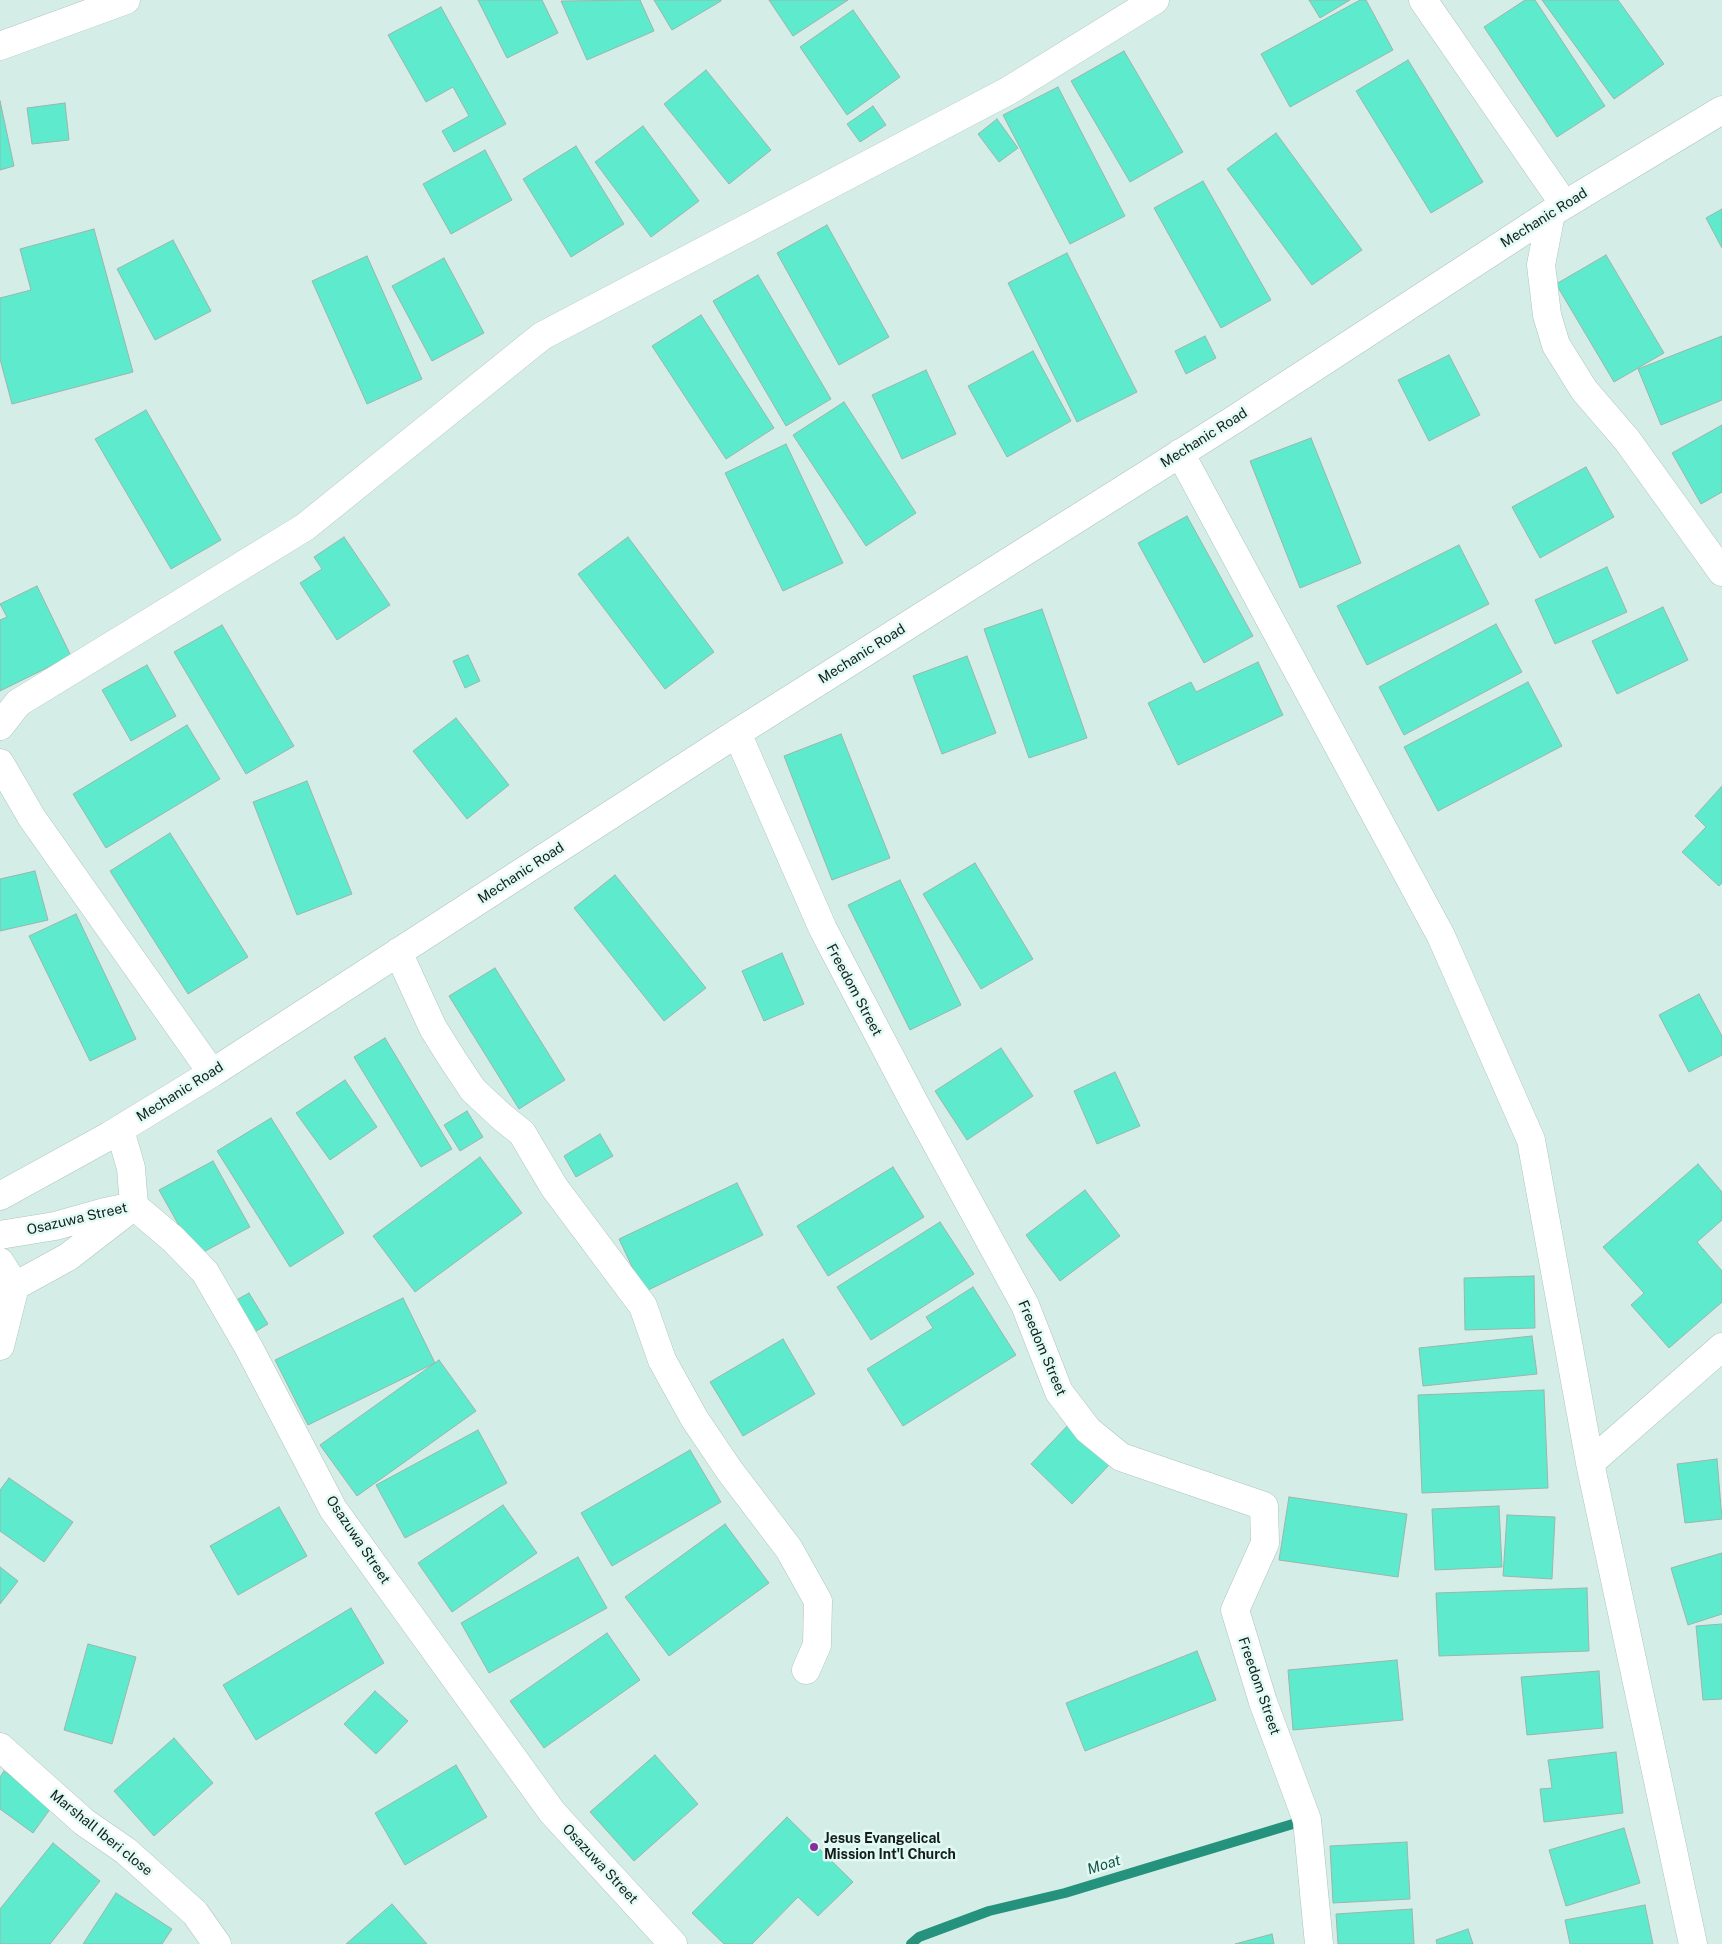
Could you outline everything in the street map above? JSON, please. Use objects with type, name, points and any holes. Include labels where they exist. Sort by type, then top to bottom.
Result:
[{"type":"street","points":[[0,46],[126,0]]},
{"type":"street","points":[[0,726],[18,703],[305,527],[542,336],[1008,91],[1155,0]]},
{"type":"street","points":[[1423,0],[1557,209],[1541,265],[1547,315],[1556,345],[1584,390],[1626,440],[1722,572]]},
{"type":"street","name":"Mechanic Road","points":[[0,1196],[120,1130],[212,1073],[737,733],[1235,419],[1557,209],[1722,110]]},
{"type":"street","points":[[1180,453],[1441,936],[1531,1140],[1590,1463],[1693,1944]]},
{"type":"street","name":"Freedom Street","points":[[737,733],[822,930],[1025,1305],[1059,1392],[1088,1430],[1121,1457],[1264,1506],[1265,1543],[1234,1610],[1263,1702],[1307,1820],[1319,1944]]},
{"type":"street","points":[[0,763],[32,818],[212,1073]]},
{"type":"street","points":[[398,952],[433,1028],[452,1060],[473,1090],[522,1133],[554,1187],[642,1306],[662,1360],[694,1418],[729,1470],[789,1549],[818,1601],[817,1646],[806,1670]]},
{"type":"street","points":[[14,1286],[68,1257],[134,1206],[132,1168],[120,1130]]},
{"type":"street","name":"Osazuwa Street","points":[[0,1235],[55,1226],[104,1212],[134,1206],[173,1239],[204,1272],[249,1348],[333,1509],[552,1812],[673,1944]]},
{"type":"street","points":[[0,1262],[14,1286],[0,1346]]},
{"type":"street","points":[[1590,1463],[1722,1347]]},
{"type":"street","name":"Marshall Iberi close","points":[[0,1747],[84,1822],[126,1851],[147,1869],[195,1913],[217,1944]]},
{"type":"building","points":[[478,0],[542,0],[558,33],[507,58]]},
{"type":"building","points":[[640,0],[654,31],[587,60],[561,1]]},
{"type":"building","points":[[654,0],[721,0],[721,1],[672,30]]},
{"type":"building","points":[[769,0],[848,0],[793,36]]},
{"type":"building","points":[[1309,0],[1350,0],[1320,18]]},
{"type":"building","points":[[1360,0],[1366,0],[1393,50],[1290,107],[1261,54]]},
{"type":"building","points":[[1525,0],[1535,0],[1605,106],[1557,137],[1484,27]]},
{"type":"building","points":[[1542,0],[1618,0],[1664,64],[1614,99]]},
{"type":"building","points":[[441,7],[506,124],[454,152],[442,131],[469,116],[453,87],[426,102],[388,35]]},
{"type":"building","points":[[853,10],[900,77],[847,115],[800,47]]},
{"type":"building","points":[[1124,51],[1183,152],[1130,182],[1071,81]]},
{"type":"building","points":[[1408,60],[1483,182],[1431,213],[1356,91]]},
{"type":"building","points":[[706,70],[771,150],[729,184],[664,104]]},
{"type":"building","points":[[1058,87],[1125,216],[1070,244],[1003,115]]},
{"type":"building","points":[[0,101],[14,166],[0,170]]},
{"type":"building","points":[[65,103],[69,140],[32,144],[27,108]]},
{"type":"building","points":[[873,106],[886,125],[860,142],[847,124]]},
{"type":"building","points":[[997,119],[1018,148],[999,162],[978,134]]},
{"type":"building","points":[[643,126],[699,201],[651,237],[595,162]]},
{"type":"building","points":[[1276,133],[1362,250],[1312,285],[1227,169]]},
{"type":"building","points":[[576,146],[624,224],[571,257],[523,179]]},
{"type":"building","points":[[485,150],[512,200],[451,234],[423,184]]},
{"type":"building","points":[[1203,181],[1271,300],[1221,328],[1154,208]]},
{"type":"building","points":[[1722,209],[1722,248],[1706,218]]},
{"type":"building","points":[[827,225],[889,337],[839,365],[777,253]]},
{"type":"building","points":[[94,229],[133,372],[12,404],[0,359],[0,298],[31,290],[20,249]]},
{"type":"building","points":[[173,240],[211,311],[155,340],[117,269]]},
{"type":"building","points":[[1067,253],[1137,392],[1077,422],[1008,283]]},
{"type":"building","points":[[1606,255],[1664,353],[1614,382],[1556,284]]},
{"type":"building","points":[[367,256],[422,379],[367,404],[312,281]]},
{"type":"building","points":[[444,258],[484,333],[432,361],[392,286]]},
{"type":"building","points":[[758,275],[831,399],[786,426],[713,301]]},
{"type":"building","points":[[701,315],[774,428],[726,459],[652,346]]},
{"type":"building","points":[[1205,336],[1216,358],[1186,374],[1175,351]]},
{"type":"building","points":[[1722,336],[1722,400],[1661,425],[1638,369]]},
{"type":"building","points":[[1033,351],[1071,421],[1007,457],[968,386]]},
{"type":"building","points":[[1449,355],[1480,415],[1429,441],[1398,380]]},
{"type":"building","points":[[926,370],[956,434],[902,459],[872,395]]},
{"type":"building","points":[[844,402],[916,513],[866,546],[793,435]]},
{"type":"building","points":[[146,410],[221,540],[171,569],[95,439]]},
{"type":"building","points":[[1722,425],[1722,492],[1701,504],[1672,453]]},
{"type":"building","points":[[1311,438],[1361,563],[1300,588],[1250,461]]},
{"type":"building","points":[[786,444],[843,563],[783,591],[725,473]]},
{"type":"building","points":[[1586,467],[1614,517],[1540,558],[1512,507]]},
{"type":"building","points":[[1187,516],[1253,636],[1204,663],[1138,543]]},
{"type":"building","points":[[344,537],[390,605],[337,640],[300,583],[322,569],[314,557]]},
{"type":"building","points":[[628,537],[714,652],[665,689],[578,574]]},
{"type":"building","points":[[1459,545],[1489,604],[1367,665],[1337,606]]},
{"type":"building","points":[[1607,567],[1627,612],[1555,644],[1535,600]]},
{"type":"building","points":[[37,586],[71,656],[0,691],[0,620],[7,617],[0,604]]},
{"type":"building","points":[[1663,607],[1688,660],[1617,694],[1592,641]]},
{"type":"building","points":[[1042,609],[1087,738],[1029,758],[984,629]]},
{"type":"building","points":[[1496,624],[1522,672],[1404,735],[1379,687]]},
{"type":"building","points":[[222,625],[294,746],[246,774],[174,652]]},
{"type":"building","points":[[468,655],[480,681],[465,688],[453,661]]},
{"type":"building","points":[[967,656],[996,733],[942,754],[913,676]]},
{"type":"building","points":[[1258,662],[1283,715],[1178,765],[1148,703],[1191,682],[1196,692]]},
{"type":"building","points":[[147,665],[176,716],[131,741],[102,690]]},
{"type":"building","points":[[1528,682],[1562,746],[1438,811],[1404,747]]},
{"type":"building","points":[[456,718],[509,785],[467,819],[413,751]]},
{"type":"building","points":[[187,725],[220,779],[106,848],[73,794]]},
{"type":"building","points":[[841,734],[890,858],[832,880],[784,756]]},
{"type":"building","points":[[307,781],[352,894],[297,915],[253,802]]},
{"type":"building","points":[[1722,786],[1722,883],[1719,886],[1682,852],[1706,827],[1695,816]]},
{"type":"building","points":[[170,833],[248,957],[188,994],[110,871]]},
{"type":"building","points":[[975,863],[1033,959],[981,989],[923,894]]},
{"type":"building","points":[[35,871],[48,920],[0,931],[0,879]]},
{"type":"building","points":[[615,875],[706,988],[664,1021],[574,908]]},
{"type":"building","points":[[900,880],[961,1005],[910,1030],[848,905]]},
{"type":"building","points":[[76,914],[136,1039],[90,1061],[29,936]]},
{"type":"building","points":[[782,953],[804,1004],[764,1021],[742,971]]},
{"type":"building","points":[[495,968],[565,1080],[519,1109],[449,996]]},
{"type":"building","points":[[1699,994],[1722,1036],[1722,1055],[1689,1072],[1659,1015]]},
{"type":"building","points":[[385,1038],[452,1149],[421,1167],[354,1057]]},
{"type":"building","points":[[1001,1048],[1033,1096],[967,1140],[935,1091]]},
{"type":"building","points":[[1115,1072],[1140,1126],[1097,1144],[1074,1091]]},
{"type":"building","points":[[345,1080],[377,1127],[330,1160],[296,1113]]},
{"type":"building","points":[[467,1111],[483,1137],[460,1151],[444,1125]]},
{"type":"building","points":[[271,1118],[344,1233],[290,1267],[217,1151]]},
{"type":"building","points":[[600,1134],[613,1156],[576,1177],[564,1156]]},
{"type":"building","points":[[480,1157],[522,1213],[415,1292],[373,1236]]},
{"type":"building","points":[[213,1161],[250,1227],[196,1256],[159,1190]]},
{"type":"building","points":[[1698,1164],[1722,1192],[1722,1220],[1697,1242],[1722,1271],[1722,1302],[1669,1348],[1631,1305],[1644,1293],[1603,1247]]},
{"type":"building","points":[[893,1167],[924,1217],[828,1276],[797,1226]]},
{"type":"building","points":[[737,1183],[763,1235],[644,1292],[619,1239]]},
{"type":"building","points":[[1085,1190],[1120,1236],[1060,1281],[1026,1235]]},
{"type":"building","points":[[940,1222],[974,1274],[871,1340],[837,1287]]},
{"type":"building","points":[[1534,1276],[1535,1328],[1465,1330],[1464,1278]]},
{"type":"building","points":[[973,1287],[1016,1355],[903,1426],[867,1369],[933,1328],[926,1317]]},
{"type":"building","points":[[249,1293],[268,1324],[248,1336],[229,1304]]},
{"type":"building","points":[[403,1298],[435,1363],[308,1425],[275,1360]]},
{"type":"building","points":[[1532,1336],[1537,1374],[1423,1386],[1419,1348]]},
{"type":"building","points":[[783,1339],[815,1394],[743,1436],[710,1382]]},
{"type":"building","points":[[439,1360],[476,1411],[357,1496],[320,1445]]},
{"type":"building","points":[[1544,1390],[1548,1488],[1422,1493],[1418,1395]]},
{"type":"building","points":[[1070,1423],[1111,1463],[1072,1504],[1031,1464]]},
{"type":"building","points":[[478,1430],[507,1483],[405,1538],[376,1485]]},
{"type":"building","points":[[690,1450],[721,1502],[612,1566],[581,1513]]},
{"type":"building","points":[[1717,1459],[1722,1519],[1685,1523],[1677,1464]]},
{"type":"building","points":[[9,1478],[73,1522],[44,1562],[0,1531],[0,1490]]},
{"type":"building","points":[[1289,1497],[1407,1514],[1398,1577],[1279,1560]]},
{"type":"building","points":[[503,1505],[537,1553],[452,1612],[418,1563]]},
{"type":"building","points":[[1499,1506],[1502,1567],[1435,1570],[1432,1509]]},
{"type":"building","points":[[279,1507],[307,1556],[238,1595],[210,1546]]},
{"type":"building","points":[[1507,1515],[1555,1517],[1552,1579],[1503,1576]]},
{"type":"building","points":[[725,1524],[769,1583],[669,1656],[625,1597]]},
{"type":"building","points":[[1722,1553],[1722,1614],[1688,1625],[1671,1568]]},
{"type":"building","points":[[578,1557],[607,1608],[489,1673],[461,1623]]},
{"type":"building","points":[[0,1567],[18,1581],[0,1604]]},
{"type":"building","points":[[1587,1588],[1589,1651],[1439,1656],[1436,1593]]},
{"type":"building","points":[[351,1608],[384,1663],[256,1740],[223,1685]]},
{"type":"building","points":[[1722,1624],[1722,1699],[1703,1700],[1696,1626]]},
{"type":"building","points":[[607,1633],[640,1680],[544,1748],[510,1701]]},
{"type":"building","points":[[88,1644],[136,1657],[112,1744],[64,1730]]},
{"type":"building","points":[[1197,1651],[1216,1700],[1085,1751],[1066,1703]]},
{"type":"building","points":[[1397,1660],[1403,1720],[1293,1730],[1288,1670]]},
{"type":"building","points":[[1599,1671],[1603,1728],[1527,1735],[1521,1677]]},
{"type":"building","points":[[375,1691],[408,1721],[376,1754],[344,1724]]},
{"type":"building","points":[[174,1738],[213,1783],[154,1836],[114,1791]]},
{"type":"building","points":[[1616,1752],[1623,1813],[1544,1822],[1540,1789],[1552,1788],[1548,1760]]},
{"type":"building","points":[[655,1755],[698,1804],[634,1861],[590,1812]]},
{"type":"building","points":[[456,1765],[487,1817],[405,1865],[375,1813]]},
{"type":"building","points":[[4,1771],[53,1805],[33,1833],[0,1809],[0,1777]]},
{"type":"building","points":[[787,1817],[853,1882],[818,1916],[798,1897],[752,1944],[724,1944],[692,1913]]},
{"type":"building","points":[[1624,1828],[1640,1883],[1566,1906],[1549,1850]]},
{"type":"building","points":[[1407,1842],[1410,1899],[1333,1903],[1330,1846]]},
{"type":"building","points":[[53,1843],[100,1881],[50,1944],[0,1944],[0,1909]]},
{"type":"building","points":[[116,1893],[172,1929],[162,1944],[83,1944]]},
{"type":"building","points":[[392,1904],[427,1944],[346,1944]]},
{"type":"building","points":[[1645,1905],[1653,1944],[1570,1944],[1565,1920]]},
{"type":"building","points":[[1412,1909],[1414,1944],[1338,1944],[1336,1914]]},
{"type":"building","points":[[1468,1929],[1473,1944],[1437,1944],[1436,1940]]},
{"type":"building","points":[[1272,1934],[1274,1944],[1235,1944]]},
{"type":"waterway","name":"Moat","points":[[911,1944],[919,1937],[989,1911],[1065,1893],[1306,1820]]},
{"type":"place","name":"Jesus Evangelical Mission Int'l Church","points":[[814,1847]]}]
